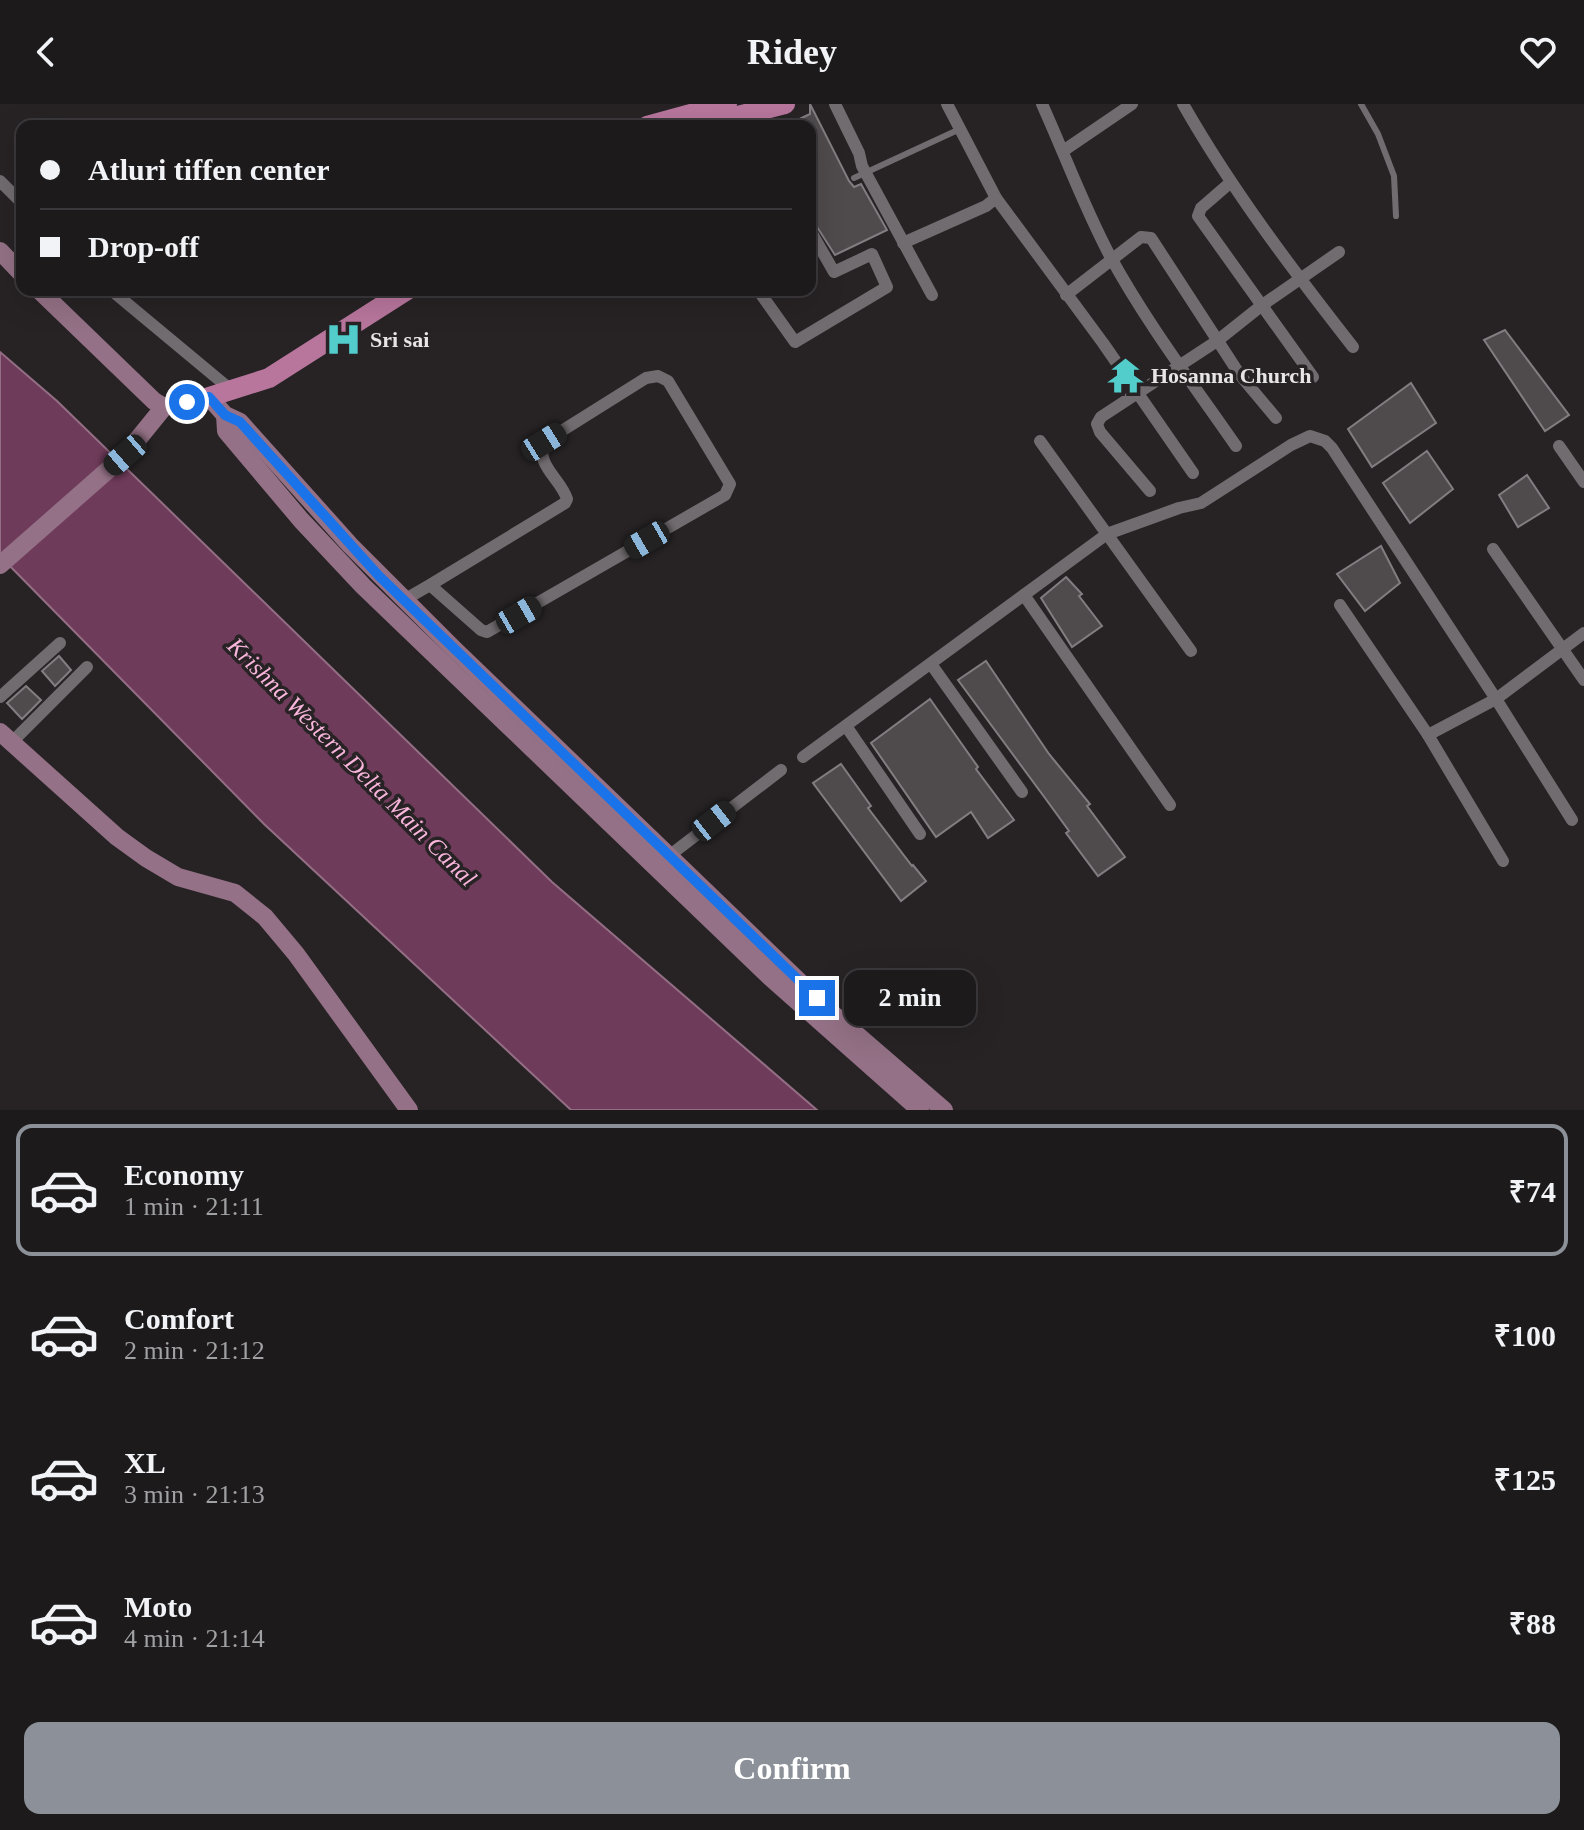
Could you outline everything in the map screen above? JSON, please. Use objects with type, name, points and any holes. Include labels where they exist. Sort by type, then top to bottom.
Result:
[{"type":"main road","points":[[716,119],[785,104]]},
{"type":"main road","points":[[0,251],[16,268]]},
{"type":"main road","points":[[45,296],[164,407]]},
{"type":"main road","points":[[257,381],[264,371],[380,296]]},
{"type":"main road","points":[[0,565],[125,455],[164,407],[269,378],[398,296]]},
{"type":"main road","points":[[209,397],[225,415],[240,422],[404,600],[446,654]]},
{"type":"main road","points":[[225,415],[226,431],[301,520],[363,586],[446,654],[920,1110]]},
{"type":"main road","points":[[6,736],[117,837],[146,858],[178,877],[235,893],[265,917],[296,954],[409,1110]]},
{"type":"main road","points":[[793,987],[944,1110]]},
{"type":"street","points":[[835,104],[860,176],[932,295]]},
{"type":"street","points":[[947,104],[996,198],[1193,473]]},
{"type":"street","points":[[1042,104],[1082,201],[1111,258],[1179,365],[1236,446]]},
{"type":"street","points":[[1063,151],[1132,104]]},
{"type":"street","points":[[1183,104],[1231,182],[1301,281],[1353,347]]},
{"type":"street","points":[[0,181],[16,197]]},
{"type":"street","points":[[1231,182],[1201,208],[1198,216],[1313,377]]},
{"type":"street","points":[[903,243],[986,206],[996,198]]},
{"type":"street","points":[[1066,295],[1141,237],[1151,238],[1240,375],[1276,418]]},
{"type":"street","points":[[762,296],[795,342],[887,287],[872,254],[834,272],[816,240]]},
{"type":"street","points":[[1150,491],[1100,432],[1097,424],[1101,417],[1217,341],[1339,252]]},
{"type":"street","points":[[118,296],[230,389]]},
{"type":"street","points":[[404,600],[565,503],[564,492],[542,460],[544,442],[646,378],[658,376],[668,381],[730,484],[725,495],[487,632],[430,585]]},
{"type":"street","points":[[803,757],[1107,534],[1201,503],[1301,439],[1317,437],[1332,448],[1572,820]]},
{"type":"street","points":[[1040,441],[1191,651]]},
{"type":"street","points":[[1559,446],[1584,482]]},
{"type":"street","points":[[1493,549],[1584,680]]},
{"type":"street","points":[[1024,595],[1170,805]]},
{"type":"street","points":[[1340,605],[1428,735],[1503,861]]},
{"type":"street","points":[[1428,735],[1496,699],[1584,633]]},
{"type":"street","points":[[0,697],[60,643]]},
{"type":"street","points":[[931,664],[1022,792]]},
{"type":"street","points":[[6,736],[87,667]]},
{"type":"street","points":[[846,726],[920,834]]},
{"type":"street","points":[[663,861],[781,770]]},
{"type":"lane","points":[[1361,104],[1378,134],[1394,176],[1396,216]]},
{"type":"lane","points":[[860,176],[960,129]]},
{"type":"water","name":"Krishna Western Delta Main Canal","points":[[0,352],[57,401],[552,882],[817,1110],[571,1110],[264,824],[0,556]]},
{"type":"building","points":[[810,104],[849,181],[854,187],[861,184],[887,230],[835,255],[816,225],[816,120],[798,120],[810,114]]},
{"type":"building","points":[[1505,330],[1569,415],[1545,431],[1484,340]]},
{"type":"building","points":[[1411,383],[1436,423],[1372,467],[1348,429]]},
{"type":"building","points":[[1427,451],[1453,489],[1410,523],[1383,483]]},
{"type":"building","points":[[1527,475],[1549,508],[1518,527],[1499,495]]},
{"type":"building","points":[[1381,546],[1400,583],[1365,611],[1337,574]]},
{"type":"building","points":[[1066,577],[1082,594],[1079,596],[1102,626],[1072,647],[1041,598]]},
{"type":"building","points":[[59,656],[71,670],[55,686],[42,671]]},
{"type":"building","points":[[986,661],[1049,754],[1090,804],[1087,806],[1125,857],[1098,876],[1066,833],[1069,831],[958,680]]},
{"type":"building","points":[[26,686],[41,700],[22,719],[7,703]]},
{"type":"building","points":[[930,699],[1014,820],[988,838],[971,812],[936,837],[871,743]]},
{"type":"building","points":[[841,764],[871,806],[868,808],[926,881],[901,901],[813,783]]},
{"type":"place","name":"Sri sai","points":[[344,339]]},
{"type":"place","name":"Hosanna Church","points":[[1125,375]]},
{"type":"route","points":[[187,402],[209,397],[225,415],[240,422],[379,576],[817,998]]}]
